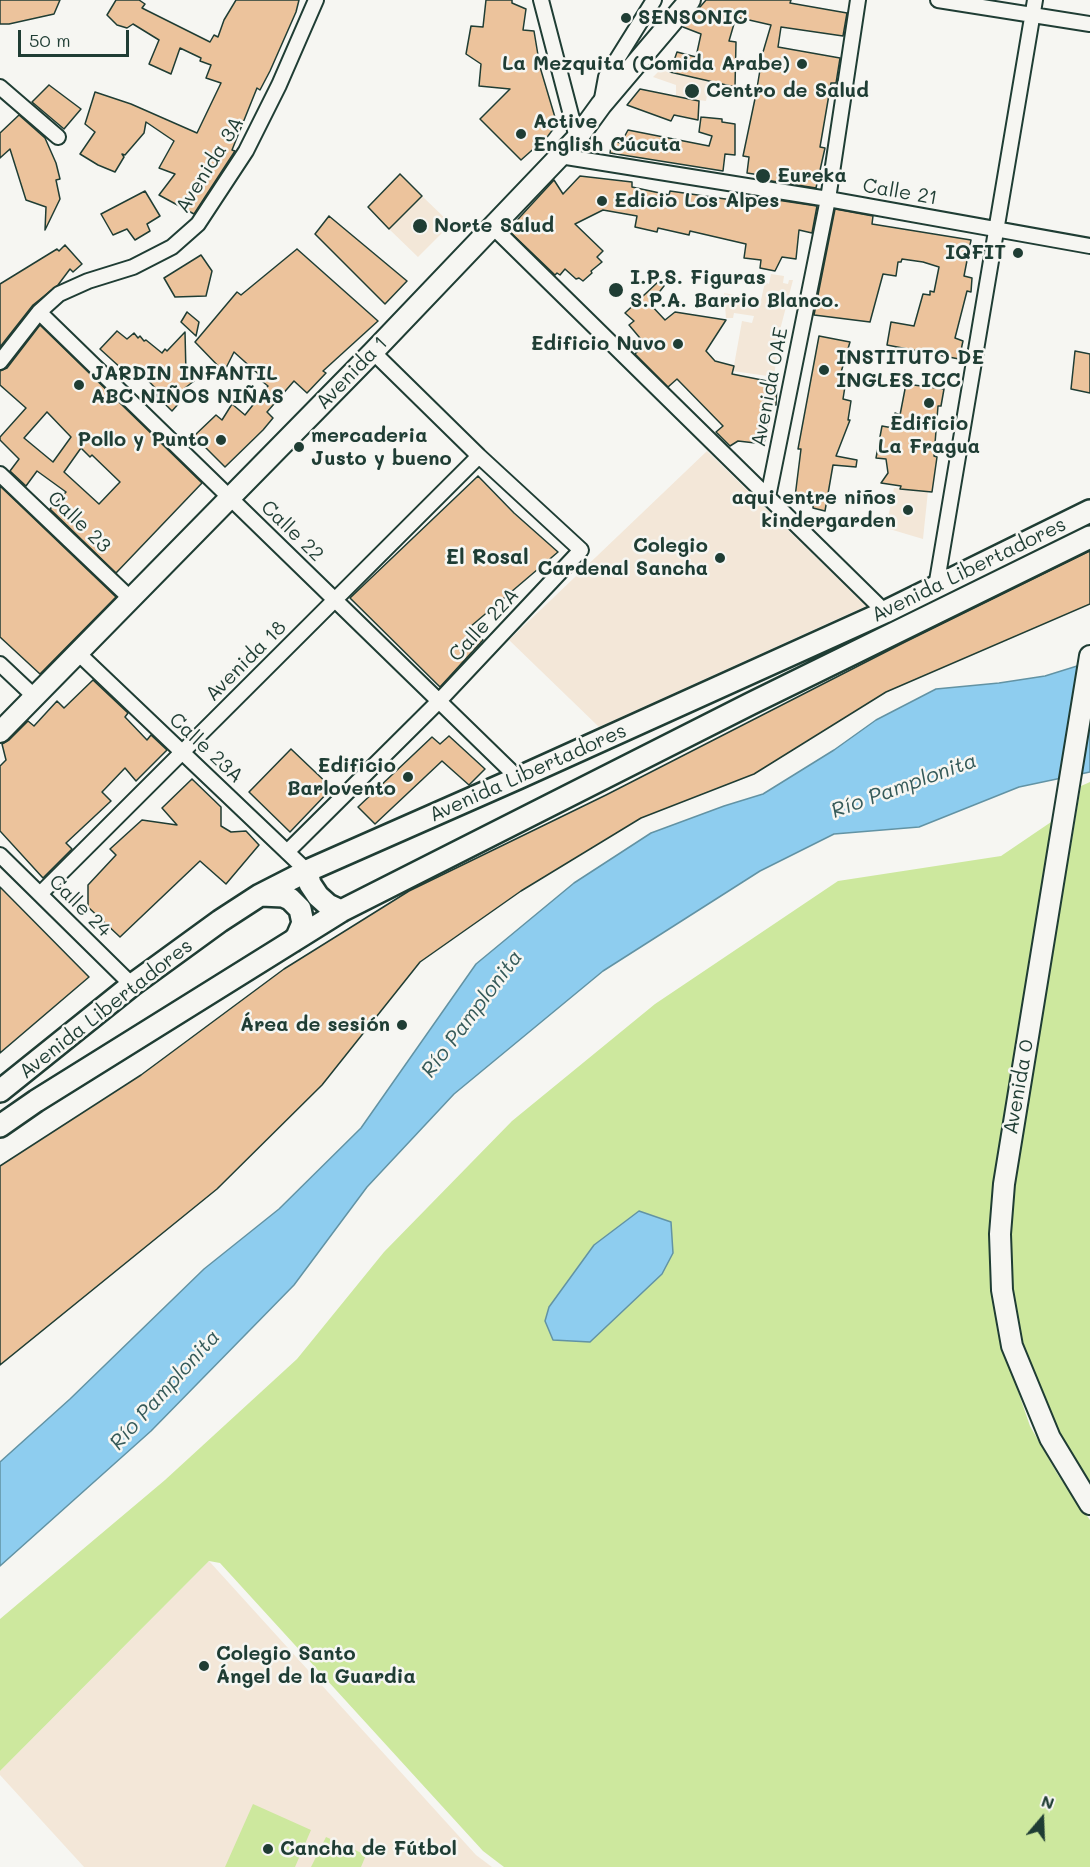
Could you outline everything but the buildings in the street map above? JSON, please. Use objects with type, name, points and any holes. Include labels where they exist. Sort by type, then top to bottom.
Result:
[{"type":"main road","name":"Avenida Libertadores","points":[[0,1091],[132,985],[260,895],[307,871],[885,612],[1090,511]]},
{"type":"main road","name":"Avenida Libertadores","points":[[0,1126],[36,1101],[341,911],[729,714],[1090,537]]},
{"type":"main road","points":[[307,871],[310,884],[318,896],[328,905],[341,911]]},
{"type":"main road","points":[[260,895],[283,896],[296,903],[302,916],[301,930],[292,942]]},
{"type":"street","name":"Avenida 3A","points":[[0,362],[39,312],[59,294],[88,281],[133,267],[172,246],[198,225],[246,151],[279,85],[316,0]]},
{"type":"street","points":[[541,0],[577,138]]},
{"type":"street","points":[[601,105],[606,77],[654,0]]},
{"type":"street","name":"Avenida 1","points":[[0,732],[373,352],[577,138],[601,105],[690,0]]},
{"type":"street","name":"Avenida 0AE","points":[[768,497],[828,199],[858,0]]},
{"type":"street","points":[[938,0],[1090,24]]},
{"type":"street","points":[[936,587],[1035,0]]},
{"type":"street","points":[[0,87],[58,137]]},
{"type":"street","name":"Calle 21","points":[[560,156],[828,199],[1090,246]]},
{"type":"street","points":[[493,227],[885,612]]},
{"type":"street","name":"Calle 22","points":[[39,312],[518,778]]},
{"type":"street","name":"Calle 22A","points":[[287,852],[439,701],[581,550],[479,456],[373,352]]},
{"type":"street","name":"Avenida 18","points":[[40,894],[479,456]]},
{"type":"street","name":"Calle 23","points":[[0,474],[131,599]]},
{"type":"street","name":"Calle 23A","points":[[78,653],[307,871]]},
{"type":"street","name":"Avenida 0","points":[[1090,656],[1004,1184],[1000,1234],[1002,1290],[1012,1346],[1050,1438],[1090,1504]]},
{"type":"street","points":[[0,664],[35,697]]},
{"type":"street","name":"Calle 24","points":[[0,855],[132,985]]},
{"type":"shaded area","name":"Centro de Salud","points":[[660,70],[710,82],[706,101],[676,97],[676,85],[653,77]]},
{"type":"shaded area","name":"Norte Salud","points":[[422,196],[451,224],[418,257],[389,229]]},
{"type":"shaded area","points":[[771,274],[784,276],[783,283],[788,284],[789,280],[793,280],[780,330],[774,377],[733,371],[742,321],[752,323],[754,316],[734,313],[733,318],[726,318],[724,293],[761,300],[765,282],[769,284]]},
{"type":"shaded area","points":[[707,451],[866,606],[599,727],[509,640]]},
{"type":"shaded area","name":"aqui entre niños kindergarden","points":[[894,488],[928,491],[923,539],[886,528]]},
{"type":"shaded area","name":"Colegio Santo Ángel de la Guardia","points":[[209,1561],[476,1855],[492,1867],[84,1867],[0,1775],[0,1771]]},
{"type":"green space","points":[[1090,782],[1090,1488],[1066,1452],[1019,1343],[1010,1290],[1013,1185],[1081,786]]},
{"type":"green space","points":[[1057,818],[992,1260],[997,1330],[1030,1426],[1058,1475],[1090,1520],[1090,1867],[504,1867],[483,1851],[220,1563],[209,1561],[0,1771],[0,1619],[165,1480],[297,1359],[384,1252],[512,1121],[655,1004],[838,881],[1001,856]]},
{"type":"green space","name":"Cancha de Fútbol","points":[[253,1804],[311,1830],[295,1867],[225,1867]]},
{"type":"green space","points":[[326,1837],[366,1855],[361,1867],[311,1867]]},
{"type":"water","name":"Río Pamplonita","points":[[1090,662],[1090,772],[1019,787],[919,827],[834,834],[760,871],[603,971],[454,1094],[367,1187],[294,1285],[151,1431],[0,1566],[0,1462],[70,1399],[204,1269],[279,1209],[361,1128],[476,964],[574,883],[651,833],[763,794],[834,750],[876,720],[936,689],[1045,676]]},
{"type":"water","points":[[639,1211],[671,1222],[673,1253],[662,1274],[590,1342],[553,1340],[545,1321],[549,1307],[594,1245]]},
{"type":"place","name":"SENSONIC","points":[[626,18]]},
{"type":"place","name":"La Mezquita (Comida Arabe)","points":[[802,64]]},
{"type":"place","name":"Centro de Salud","points":[[692,91]]},
{"type":"place","name":"Active English Cúcuta","points":[[521,134]]},
{"type":"place","name":"Eureka","points":[[763,176]]},
{"type":"place","name":"Edicio Los Alpes","points":[[602,201]]},
{"type":"place","name":"Norte Salud","points":[[420,226]]},
{"type":"place","name":"IQFIT","points":[[1018,253]]},
{"type":"place","name":"I.P.S. Figuras S.P.A. Barrio Blanco.","points":[[616,290]]},
{"type":"place","name":"Edificio Nuvo","points":[[678,344]]},
{"type":"place","name":"INSTITUTO DE INGLES ICC","points":[[824,370]]},
{"type":"place","name":"JARDIN INFANTIL ABC NIÑOS NIÑAS","points":[[79,385]]},
{"type":"place","name":"Edificio La Fragua","points":[[929,403]]},
{"type":"place","name":"Pollo y Punto","points":[[221,440]]},
{"type":"place","name":"mercaderia Justo y bueno","points":[[299,447]]},
{"type":"place","name":"aqui entre niños kindergarden","points":[[908,510]]},
{"type":"place","name":"Colegio Cardenal Sancha","points":[[720,558]]},
{"type":"place","name":"Edificio Barlovento","points":[[408,777]]},
{"type":"place","name":"Área de sesión","points":[[402,1025]]},
{"type":"place","name":"Colegio Santo Ángel de la Guardia","points":[[204,1666]]},
{"type":"place","name":"Cancha de Fútbol","points":[[268,1849]]},
{"type":"district","name":"El Rosal","points":[[487,558]]}]
